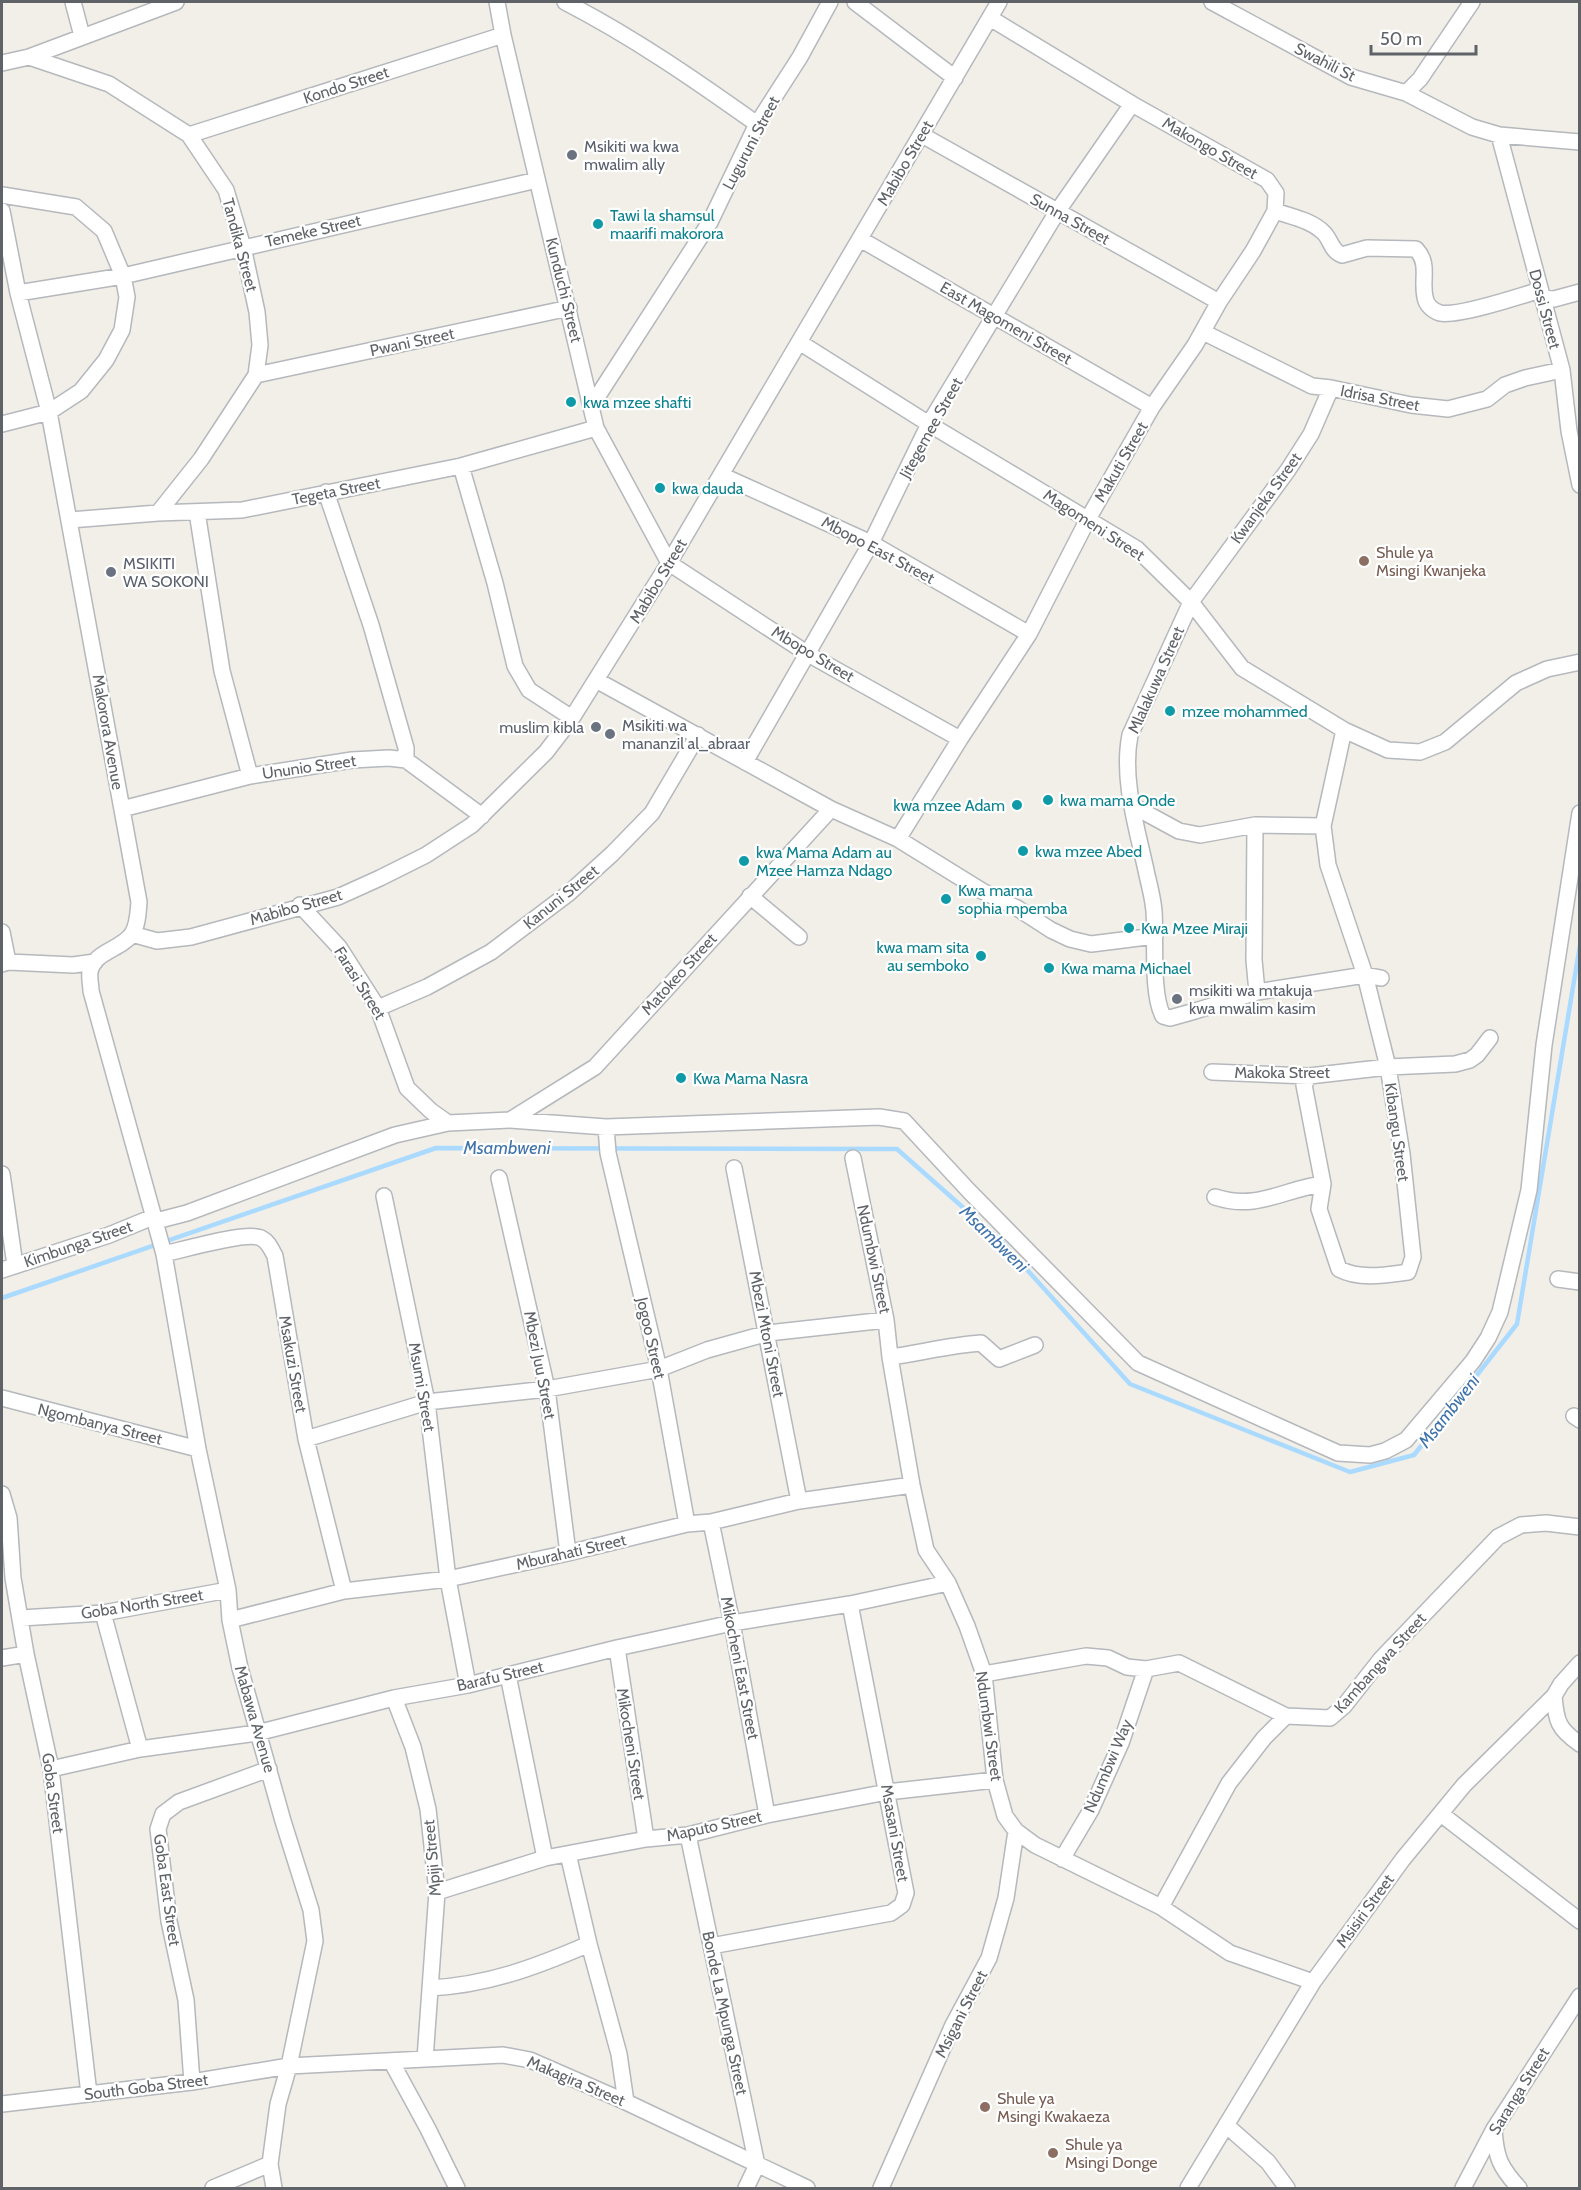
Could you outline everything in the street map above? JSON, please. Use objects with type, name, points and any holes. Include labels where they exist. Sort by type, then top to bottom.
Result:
[{"type":"street","points":[[73,2],[82,36]]},
{"type":"street","points":[[2,63],[29,57],[176,2]]},
{"type":"street","name":"Kunduchi Street","points":[[497,2],[596,428],[669,563]]},
{"type":"street","points":[[565,2],[608,24],[757,124]]},
{"type":"street","name":"Luguruni Street","points":[[592,405],[710,222],[757,124],[800,57],[830,2]]},
{"type":"street","points":[[855,2],[955,78]]},
{"type":"street","name":"Mabibo Street","points":[[132,934],[157,940],[191,937],[338,897],[426,855],[472,825],[546,752],[572,718],[669,563],[999,2]]},
{"type":"street","name":"Swahili St","points":[[1212,2],[1351,77],[1406,93],[1472,127],[1499,135],[1580,142]]},
{"type":"street","points":[[1406,93],[1420,79],[1472,2]]},
{"type":"street","name":"Makongo Street","points":[[990,18],[1132,104],[1267,180],[1276,193],[1275,212]]},
{"type":"street","name":"Kondo Street","points":[[189,135],[503,35]]},
{"type":"street","name":"Tandika Street","points":[[29,57],[109,84],[189,135],[226,190],[243,247],[260,345],[256,375],[201,459],[158,513]]},
{"type":"street","name":"Jitegemee Street","points":[[745,762],[871,543],[929,424],[1058,213],[1132,104]]},
{"type":"street","name":"Sunna Street","points":[[922,135],[1219,302]]},
{"type":"street","name":"Dossi Street","points":[[1499,135],[1562,369],[1574,430],[1580,485]]},
{"type":"street","name":"Temeke Street","points":[[18,293],[123,276],[537,180]]},
{"type":"street","points":[[2,195],[76,207],[104,231],[123,276],[127,297],[122,330],[106,360],[81,391],[49,412],[2,424]]},
{"type":"street","name":"Makorora Avenue","points":[[2,211],[18,293],[49,412],[139,902],[137,921],[132,934]]},
{"type":"street","points":[[1275,212],[1306,221],[1324,233],[1334,250],[1342,255],[1367,249],[1416,249],[1422,255],[1425,267],[1423,282],[1426,301],[1431,308],[1440,313],[1456,313],[1541,294],[1554,299],[1580,292]]},
{"type":"street","name":"Makuti Street","points":[[898,839],[1029,634],[1088,519],[1152,407],[1203,332],[1275,212]]},
{"type":"street","name":"East Magomeni Street","points":[[860,239],[1152,407]]},
{"type":"street","name":"Pwani Street","points":[[256,375],[569,308]]},
{"type":"street","name":"Idrisa Street","points":[[1203,332],[1304,384],[1411,405],[1448,409],[1487,399],[1505,385],[1562,369]]},
{"type":"street","name":"Magomeni Street","points":[[798,342],[1137,549],[1191,602],[1242,668],[1344,730],[1389,750],[1420,752],[1445,742],[1516,683],[1547,669],[1580,662]]},
{"type":"street","name":"Kwanjeka Street","points":[[1191,602],[1311,434],[1331,388]]},
{"type":"street","name":"Tegeta Street","points":[[70,520],[158,513],[242,510],[461,466],[596,428]]},
{"type":"street","points":[[461,466],[495,583],[515,666],[530,690],[572,718]]},
{"type":"street","name":"Mbopo East Street","points":[[721,475],[871,543],[1029,634]]},
{"type":"street","points":[[326,492],[371,625],[406,748],[406,760],[482,816]]},
{"type":"street","points":[[197,512],[222,671],[249,776]]},
{"type":"street","name":"Mbopo Street","points":[[669,563],[808,654],[960,739]]},
{"type":"street","name":"Mlalakuwa Street","points":[[1191,602],[1130,735],[1126,756],[1133,806],[1154,909],[1156,976],[1159,1005],[1163,1016],[1170,1018],[1257,992],[1365,975],[1381,978]]},
{"type":"street","points":[[596,680],[831,809],[898,839],[982,891],[1017,908],[1051,930],[1070,939],[1091,944],[1155,936]]},
{"type":"street","name":"Kibangu Street","points":[[1309,1076],[1304,1085],[1323,1184],[1319,1209],[1340,1269],[1350,1275],[1386,1275],[1408,1272],[1413,1257],[1402,1154],[1388,1067],[1365,975],[1328,865],[1323,826],[1344,730]]},
{"type":"street","name":"Kanuni Street","points":[[378,1008],[428,987],[491,952],[569,893],[652,813],[698,735]]},
{"type":"street","name":"Ununio Street","points":[[122,809],[249,776],[352,760],[389,758],[406,760]]},
{"type":"street","points":[[1133,806],[1189,834],[1200,835],[1255,825],[1323,826]]},
{"type":"street","name":"Matokeo Street","points":[[510,1120],[595,1067],[831,809]]},
{"type":"street","name":"Kimbunga Street","points":[[8,1268],[198,1209],[395,1135],[448,1123],[510,1120],[607,1140],[879,1117],[904,1121],[1138,1363],[1329,1450],[1357,1455],[1370,1455],[1385,1451],[1406,1440],[1473,1361],[1488,1338],[1500,1312],[1528,1190],[1544,1045],[1580,813]]},
{"type":"street","points":[[1255,825],[1254,951],[1257,992]]},
{"type":"street","points":[[750,896],[799,937]]},
{"type":"street","name":"Farasi Street","points":[[300,906],[339,947],[378,1008],[408,1088],[431,1112],[448,1123]]},
{"type":"street","points":[[2,932],[5,963],[73,965],[95,962]]},
{"type":"street","points":[[132,934],[120,946],[105,953],[95,962],[90,971],[91,991],[155,1223]]},
{"type":"street","name":"Makoka Street","points":[[1212,1072],[1309,1076],[1388,1067],[1455,1064],[1470,1060],[1490,1038]]},
{"type":"street","name":"Jogoo Street","points":[[607,1140],[659,1369],[687,1524]]},
{"type":"street","name":"Ndumbwi Street","points":[[853,1158],[886,1320],[890,1357],[912,1485],[926,1550],[948,1583],[968,1626],[984,1674],[995,1780],[1005,1816],[1016,1831],[1035,1845],[1161,1907],[1230,1953],[1313,1982]]},
{"type":"street","name":"Mbezi Mtoni Street","points":[[734,1168],[799,1501]]},
{"type":"street","points":[[2,1174],[8,1268]]},
{"type":"street","name":"Mbezi Juu Street","points":[[500,1178],[547,1389],[568,1553]]},
{"type":"street","points":[[1215,1197],[1223,1200],[1254,1202],[1274,1198],[1305,1186],[1323,1184]]},
{"type":"street","name":"Msumi Street","points":[[384,1196],[427,1402],[448,1580],[468,1685]]},
{"type":"street","name":"Mabawa Avenue","points":[[155,1223],[198,1449],[228,1590],[230,1620],[257,1733],[311,1910],[315,1941],[290,2066],[278,2103],[270,2164],[274,2188]]},
{"type":"street","name":"Msakuzi Street","points":[[162,1251],[242,1236],[259,1237],[269,1244],[275,1256],[306,1439],[344,1591]]},
{"type":"street","points":[[1558,1279],[1580,1282]]},
{"type":"street","points":[[306,1439],[427,1402],[547,1389],[659,1369],[707,1350],[768,1333],[886,1320]]},
{"type":"street","points":[[890,1357],[981,1343],[999,1359],[1035,1345]]},
{"type":"street","name":"Ngombanya Street","points":[[2,1398],[117,1430],[198,1449]]},
{"type":"street","name":"Mburahati Street","points":[[230,1620],[344,1591],[448,1580],[687,1524],[711,1522],[799,1501],[912,1485]]},
{"type":"street","name":"Goba Street","points":[[2,1494],[9,1518],[7,1579],[21,1618],[26,1654],[51,1769],[90,2094]]},
{"type":"street","name":"Mikocheni East Street","points":[[711,1522],[767,1815]]},
{"type":"street","name":"Kambangwa Street","points":[[984,1674],[1086,1656],[1108,1658],[1127,1667],[1146,1669],[1179,1663],[1286,1716],[1330,1718],[1344,1706],[1381,1659],[1498,1537],[1521,1525],[1546,1523],[1580,1527]]},
{"type":"street","name":"Barafu Street","points":[[51,1769],[140,1749],[257,1733],[394,1698],[468,1685],[617,1648],[732,1623],[850,1604],[948,1583]]},
{"type":"street","name":"Goba North Street","points":[[21,1618],[103,1613],[228,1590]]},
{"type":"street","name":"Msasani Street","points":[[711,1946],[891,1913],[902,1905],[906,1893],[850,1604]]},
{"type":"street","points":[[103,1613],[140,1749]]},
{"type":"street","name":"Mikocheni Street","points":[[617,1648],[646,1839]]},
{"type":"street","points":[[2,1658],[26,1654]]},
{"type":"street","name":"Msisiri Street","points":[[1188,2188],[1313,1982],[1403,1859],[1464,1785],[1554,1696],[1561,1684],[1580,1663]]},
{"type":"street","name":"Ndumbwi Way","points":[[1062,1859],[1091,1810],[1121,1743],[1146,1669]]},
{"type":"street","points":[[508,1675],[545,1858]]},
{"type":"street","points":[[1554,1696],[1556,1718],[1569,1737],[1580,1744]]},
{"type":"street","name":"Mpiji Street","points":[[394,1698],[413,1747],[428,1809],[437,1892],[425,2059]]},
{"type":"street","points":[[1161,1907],[1229,1783],[1264,1738],[1286,1716]]},
{"type":"street","name":"Goba East Street","points":[[192,2082],[186,2000],[169,1921],[158,1829],[163,1814],[179,1802],[269,1769]]},
{"type":"street","name":"Maputo Street","points":[[437,1892],[545,1858],[646,1839],[688,1835],[767,1815],[887,1792],[995,1780]]},
{"type":"street","points":[[1441,1814],[1580,1921]]},
{"type":"street","name":"Msigani Street","points":[[881,2188],[953,2025],[989,1958],[1006,1898],[1016,1831]]},
{"type":"street","name":"Bonde La Mpunga Street","points":[[688,1835],[757,2165]]},
{"type":"street","points":[[568,1854],[589,1944],[620,2054],[626,2102]]},
{"type":"street","points":[[430,1988],[462,1986],[495,1980],[546,1963],[589,1944]]},
{"type":"street","name":"Saranga Street","points":[[1463,2188],[1494,2129],[1580,1996]]},
{"type":"street","name":"Makagira Street","points":[[290,2066],[503,2055],[530,2060],[626,2102],[807,2188]]},
{"type":"street","points":[[390,2061],[428,2129],[457,2188]]},
{"type":"street","name":"South Goba Street","points":[[2,2104],[192,2082],[290,2066]]},
{"type":"street","points":[[1226,2125],[1268,2162],[1287,2188]]},
{"type":"street","points":[[1494,2129],[1496,2154],[1506,2175],[1519,2188]]},
{"type":"street","points":[[213,2188],[270,2164]]},
{"type":"street","points":[[746,2188],[757,2165]]},
{"type":"waterway","name":"Msambweni","points":[[2,1298],[436,1148],[897,1149],[1002,1242],[1130,1384],[1350,1472],[1414,1455],[1517,1324],[1580,945]]},
{"type":"place","name":"Msikiti wa kwa mwalim ally","points":[[572,155]]},
{"type":"place","name":"Tawi la shamsul maarifi makorora","points":[[598,224]]},
{"type":"place","name":"kwa mzee shafti","points":[[571,402]]},
{"type":"place","name":"kwa dauda","points":[[660,488]]},
{"type":"place","name":"Shule ya Msingi Kwanjeka","points":[[1364,561]]},
{"type":"place","name":"MSIKITI WA SOKONI","points":[[111,572]]},
{"type":"place","name":"mzee mohammed","points":[[1170,711]]},
{"type":"place","name":"muslim kibla","points":[[596,727]]},
{"type":"place","name":"Msikiti wa mananzil al_abraar","points":[[610,734]]},
{"type":"place","name":"kwa mama Onde","points":[[1048,800]]},
{"type":"place","name":"kwa mzee Adam","points":[[1017,805]]},
{"type":"place","name":"kwa mzee Abed","points":[[1023,851]]},
{"type":"place","name":"kwa Mama Adam au Mzee Hamza Ndago","points":[[744,861]]},
{"type":"place","name":"Kwa mama sophia mpemba","points":[[946,899]]},
{"type":"place","name":"Kwa Mzee Miraji","points":[[1129,928]]},
{"type":"place","name":"kwa mam sita au semboko","points":[[981,956]]},
{"type":"place","name":"Kwa mama Michael","points":[[1049,968]]},
{"type":"place","name":"msikiti wa mtakuja kwa mwalim kasim","points":[[1177,999]]},
{"type":"place","name":"Kwa Mama Nasra","points":[[681,1078]]},
{"type":"place","name":"Shule ya Msingi Kwakaeza","points":[[985,2107]]},
{"type":"place","name":"Shule ya Msingi Donge","points":[[1053,2153]]}]
